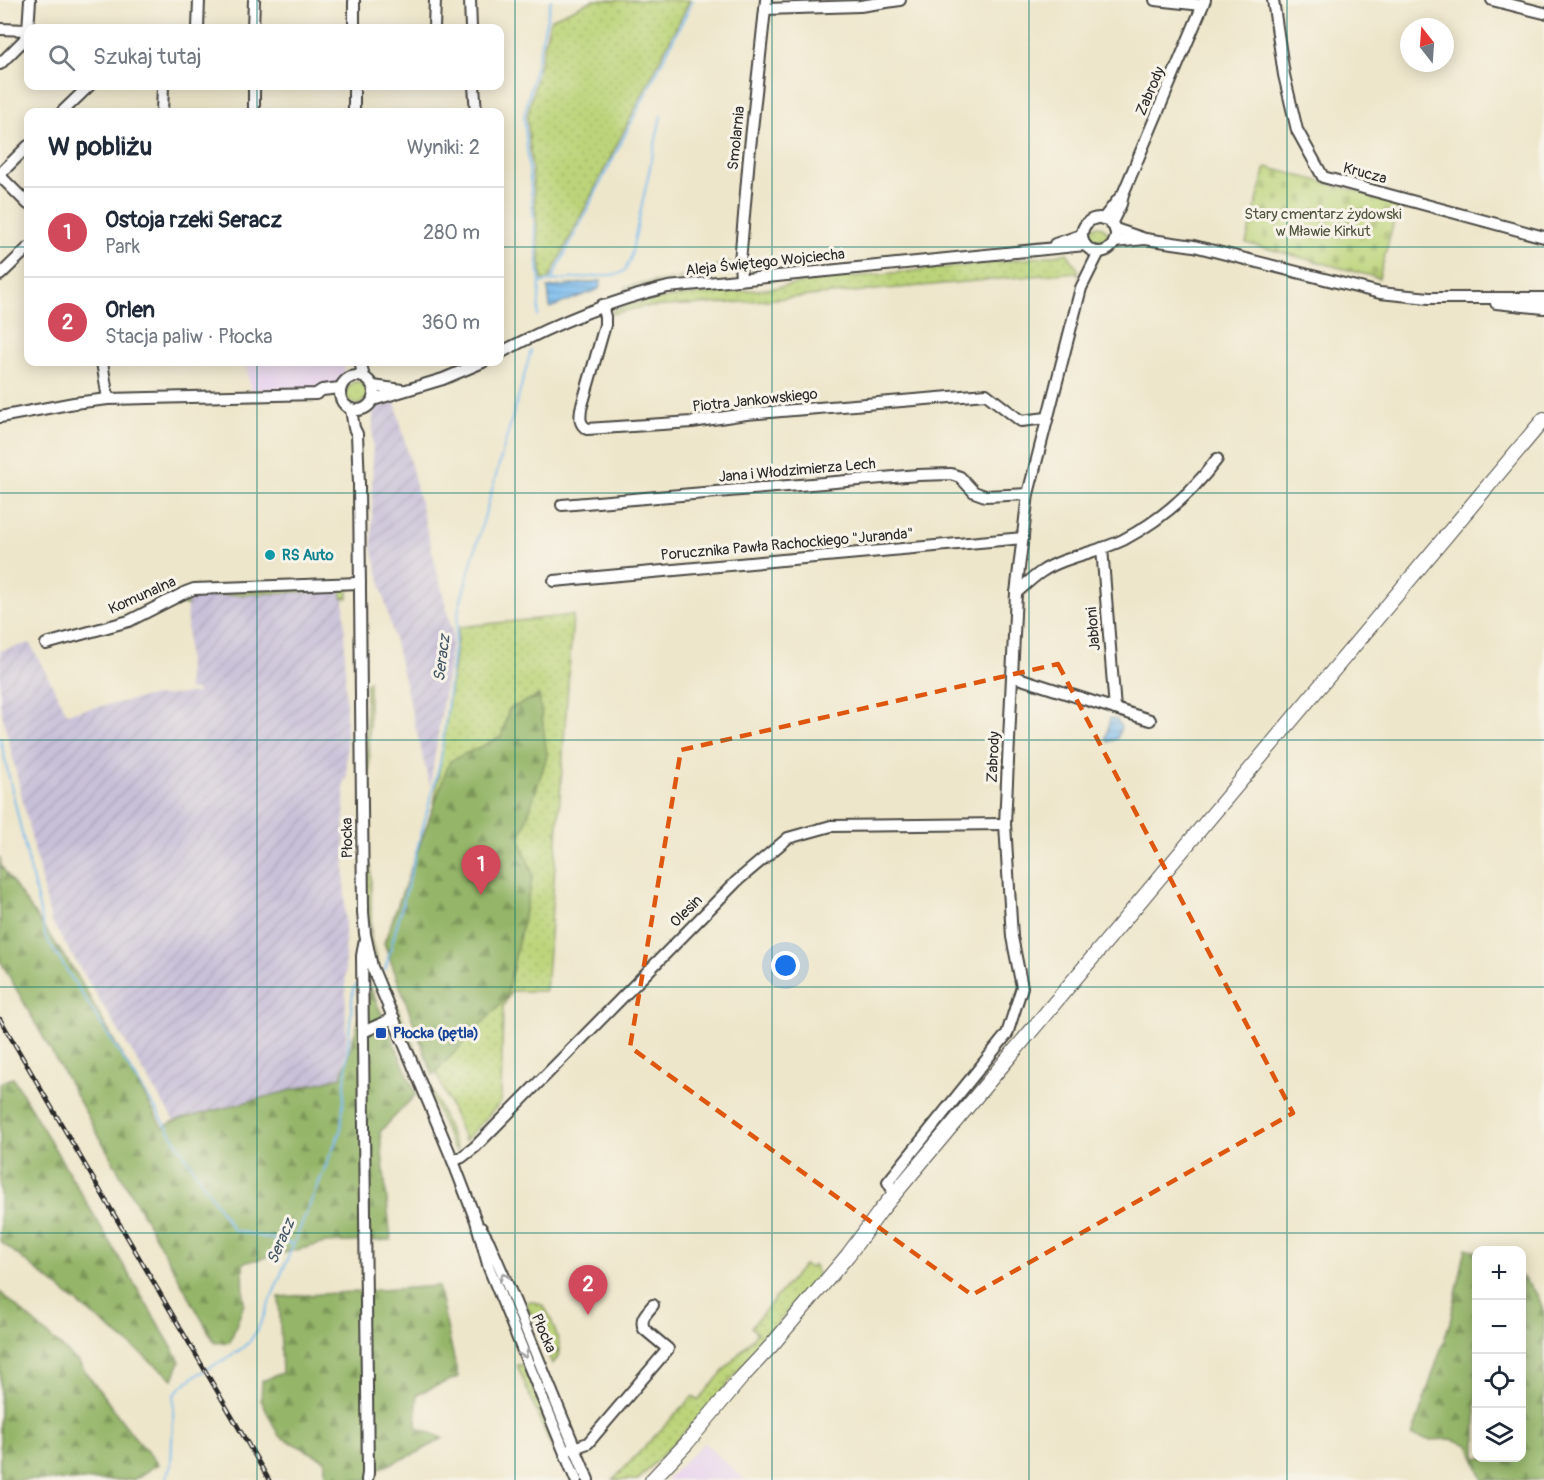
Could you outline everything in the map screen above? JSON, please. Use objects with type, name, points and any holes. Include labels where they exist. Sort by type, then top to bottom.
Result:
[{"type":"main road","points":[[652,1480],[687,1443],[828,1268],[895,1194],[1544,419]]},
{"type":"main road","points":[[644,1480],[707,1417]]},
{"type":"street","points":[[28,24],[30,0]]},
{"type":"street","points":[[198,24],[199,0]]},
{"type":"street","points":[[254,0],[254,24]]},
{"type":"street","points":[[354,0],[354,24]]},
{"type":"street","points":[[434,24],[435,0]]},
{"type":"street","points":[[470,0],[470,24]]},
{"type":"street","points":[[766,4],[860,6],[900,0]]},
{"type":"street","points":[[1155,0],[1204,3]]},
{"type":"street","name":"Krucza","points":[[1273,0],[1284,75],[1297,130],[1323,177],[1544,237]]},
{"type":"street","points":[[1492,0],[1544,12]]},
{"type":"street","name":"Zabrody","points":[[1110,224],[1113,205],[1124,194],[1204,3]]},
{"type":"street","name":"Smolarnia","points":[[741,279],[740,262],[748,157],[766,4]]},
{"type":"street","points":[[0,29],[24,30]]},
{"type":"street","points":[[0,64],[24,40]]},
{"type":"street","points":[[66,108],[85,90]]},
{"type":"street","points":[[162,108],[163,90]]},
{"type":"street","points":[[254,90],[254,108]]},
{"type":"street","points":[[354,90],[354,108]]},
{"type":"street","points":[[474,90],[476,108]]},
{"type":"street","points":[[24,150],[0,175],[24,200]]},
{"type":"street","points":[[1145,238],[1114,242],[1108,249],[1089,246],[1085,225],[1098,218],[1145,238],[1194,246],[1380,293],[1410,297],[1473,299],[1544,308]]},
{"type":"street","points":[[1110,224],[1114,242]]},
{"type":"street","name":"Zabrody","points":[[895,1194],[888,1182],[1006,1034],[1022,987],[1012,937],[1005,824],[1016,593],[1028,494],[1083,282],[1089,246]]},
{"type":"street","name":"Aleja Świętego Wojciecha","points":[[504,350],[602,305],[668,287],[1046,248],[1089,246]]},
{"type":"street","points":[[0,275],[24,252]]},
{"type":"street","points":[[1473,299],[1480,297],[1544,298]]},
{"type":"street","name":"Piotra Jankowskiego","points":[[602,305],[605,325],[581,409],[580,420],[587,429],[692,422],[746,414],[986,394],[1021,421],[1047,418]]},
{"type":"street","points":[[103,366],[108,399]]},
{"type":"street","points":[[352,366],[350,377],[344,382],[341,394],[345,405],[351,409],[363,409],[373,400],[442,379],[473,366]]},
{"type":"street","points":[[361,366],[364,377],[373,387],[373,400]]},
{"type":"street","points":[[350,377],[364,377]]},
{"type":"street","points":[[373,387],[402,390]]},
{"type":"street","points":[[0,417],[108,399],[316,394],[322,390],[341,394]]},
{"type":"street","name":"Płocka","points":[[351,409],[357,434]]},
{"type":"street","name":"Płocka","points":[[363,409],[357,434],[365,934],[372,967],[453,1161],[476,1221],[489,1268],[506,1310],[540,1377]]},
{"type":"street","points":[[1016,593],[1041,572],[1063,561],[1122,540],[1173,509],[1217,459]]},
{"type":"street","name":"Jana i Włodzimierza Lech","points":[[562,505],[951,474],[960,477],[974,492],[985,496],[1028,494]]},
{"type":"street","name":"Porucznika Pawła Rachockiego \"Juranda\"","points":[[554,581],[1023,538]]},
{"type":"street","name":"Jabłoni","points":[[1102,548],[1115,709]]},
{"type":"street","name":"Komunalna","points":[[46,644],[129,621],[194,590],[360,583]]},
{"type":"street","points":[[1012,676],[1150,720]]},
{"type":"street","name":"Olesin","points":[[453,1161],[475,1147],[737,881],[788,838],[831,826],[1005,824]]},
{"type":"street","points":[[365,934],[362,956],[367,1480]]},
{"type":"street","points":[[363,1032],[394,1018]]},
{"type":"street","name":"Płocka","points":[[476,1221],[489,1242],[515,1302],[540,1377],[570,1450],[588,1480]]},
{"type":"street","name":"Płocka","points":[[506,1310],[515,1302]]},
{"type":"street","points":[[570,1450],[588,1443],[668,1349],[644,1329],[642,1324],[642,1318],[653,1305]]},
{"type":"street","name":"Płocka","points":[[570,1450],[576,1480]]},
{"type":"highlighted area","points":[[1058,664],[1293,1113],[972,1295],[630,1047],[681,750]]},
{"type":"shaded area","points":[[246,366],[344,366],[344,388],[251,390]]},
{"type":"shaded area","points":[[394,397],[453,635],[430,787],[372,548],[373,404]]},
{"type":"shaded area","points":[[344,590],[347,780],[344,779],[346,1051],[341,1077],[174,1121],[51,921],[0,704],[0,651],[30,643],[67,713],[147,697],[198,693],[197,690],[188,690],[187,597]]},
{"type":"shaded area","points":[[704,1443],[745,1480],[666,1480]]},
{"type":"green space","points":[[593,0],[690,0],[549,279],[542,280],[527,117],[550,21]]},
{"type":"green space","name":"Stary cmentarz żydowski w Mławie Kirkut","points":[[1266,167],[1399,202],[1379,278],[1246,243]]},
{"type":"green space","points":[[1098,226],[1105,229],[1108,236],[1105,243],[1098,246],[1091,243],[1088,236],[1091,229]]},
{"type":"green space","points":[[1067,253],[1079,271],[1078,276],[1076,272],[731,303],[642,307],[612,314],[613,310],[669,298],[766,289],[821,280],[975,265]]},
{"type":"green space","points":[[727,262],[732,264],[732,267],[718,273],[682,278],[707,272],[720,264]]},
{"type":"green space","points":[[357,382],[365,385],[368,393],[365,401],[357,404],[349,401],[346,393],[349,385]]},
{"type":"green space","points":[[348,586],[348,598],[342,598],[341,590],[187,597],[187,605],[175,605],[174,603],[188,594]]},
{"type":"green space","points":[[573,615],[546,991],[511,991],[503,1007],[501,1102],[465,1141],[398,981],[390,956],[430,834],[459,627]]},
{"type":"green space","points":[[369,681],[370,839],[367,837],[366,684]]},
{"type":"green space","points":[[539,695],[547,756],[520,840],[533,875],[506,998],[433,1075],[384,943],[450,761],[501,737],[509,709]]},
{"type":"green space","points":[[0,857],[1,866],[77,975],[163,1128],[174,1121],[341,1077],[370,987],[416,1094],[380,1132],[391,1240],[325,1243],[243,1263],[244,1304],[230,1342],[215,1343],[0,960]]},
{"type":"green space","points":[[367,866],[371,866],[371,939],[368,912]]},
{"type":"green space","points":[[373,948],[386,987],[397,1005],[458,1152],[452,1146],[384,984],[378,968]]},
{"type":"green space","points":[[13,1078],[180,1361],[173,1379],[0,1241],[0,1083]]},
{"type":"green space","points":[[1466,1248],[1472,1250],[1472,1452],[1469,1445],[1451,1439],[1429,1440],[1412,1436],[1450,1322]]},
{"type":"green space","points":[[804,1265],[809,1268],[816,1266],[817,1276],[711,1404],[638,1480],[613,1480],[693,1396],[698,1400],[757,1333],[751,1327]]},
{"type":"green space","points":[[1526,1282],[1538,1296],[1544,1313],[1544,1480],[1483,1480],[1476,1462],[1526,1462]]},
{"type":"green space","points":[[438,1286],[458,1377],[417,1394],[416,1427],[443,1438],[419,1452],[376,1470],[370,1480],[327,1480],[325,1460],[279,1436],[261,1400],[262,1381],[282,1373],[279,1297]]},
{"type":"green space","points":[[0,1292],[78,1362],[132,1434],[158,1464],[133,1480],[0,1480]]},
{"type":"green space","points":[[530,1301],[544,1307],[554,1327],[560,1349],[552,1352],[554,1354],[560,1350],[557,1359],[552,1364],[526,1303]]},
{"type":"green space","points":[[517,1365],[523,1365],[557,1445],[553,1451]]},
{"type":"water","points":[[601,281],[599,289],[550,308],[548,288]]},
{"type":"water","points":[[1110,718],[1117,720],[1121,727],[1117,739],[1108,742],[1106,738]]},
{"type":"waterway","name":"Seracz","points":[[538,316],[540,283],[524,117],[551,0]]},
{"type":"waterway","points":[[540,283],[551,281],[693,0]]},
{"type":"waterway","points":[[551,281],[619,274],[625,270],[630,260],[661,116]]},
{"type":"waterway","name":"Seracz","points":[[385,970],[441,759],[459,607],[531,351]]},
{"type":"waterway","points":[[0,738],[46,938],[233,1230],[293,1244]]},
{"type":"waterway","name":"Seracz","points":[[165,1480],[171,1465],[174,1395],[190,1379],[239,1350],[255,1334],[341,1129],[353,989],[358,984]]},
{"type":"railway","points":[[0,1019],[269,1480]]},
{"type":"place","name":"RS Auto","points":[[270,555]]},
{"type":"place","name":"Ostoja rzeki Seracz","points":[[481,895]]},
{"type":"place","name":"Płocka (pętla)","points":[[381,1033]]},
{"type":"place","name":"Orlen","points":[[588,1315]]}]
